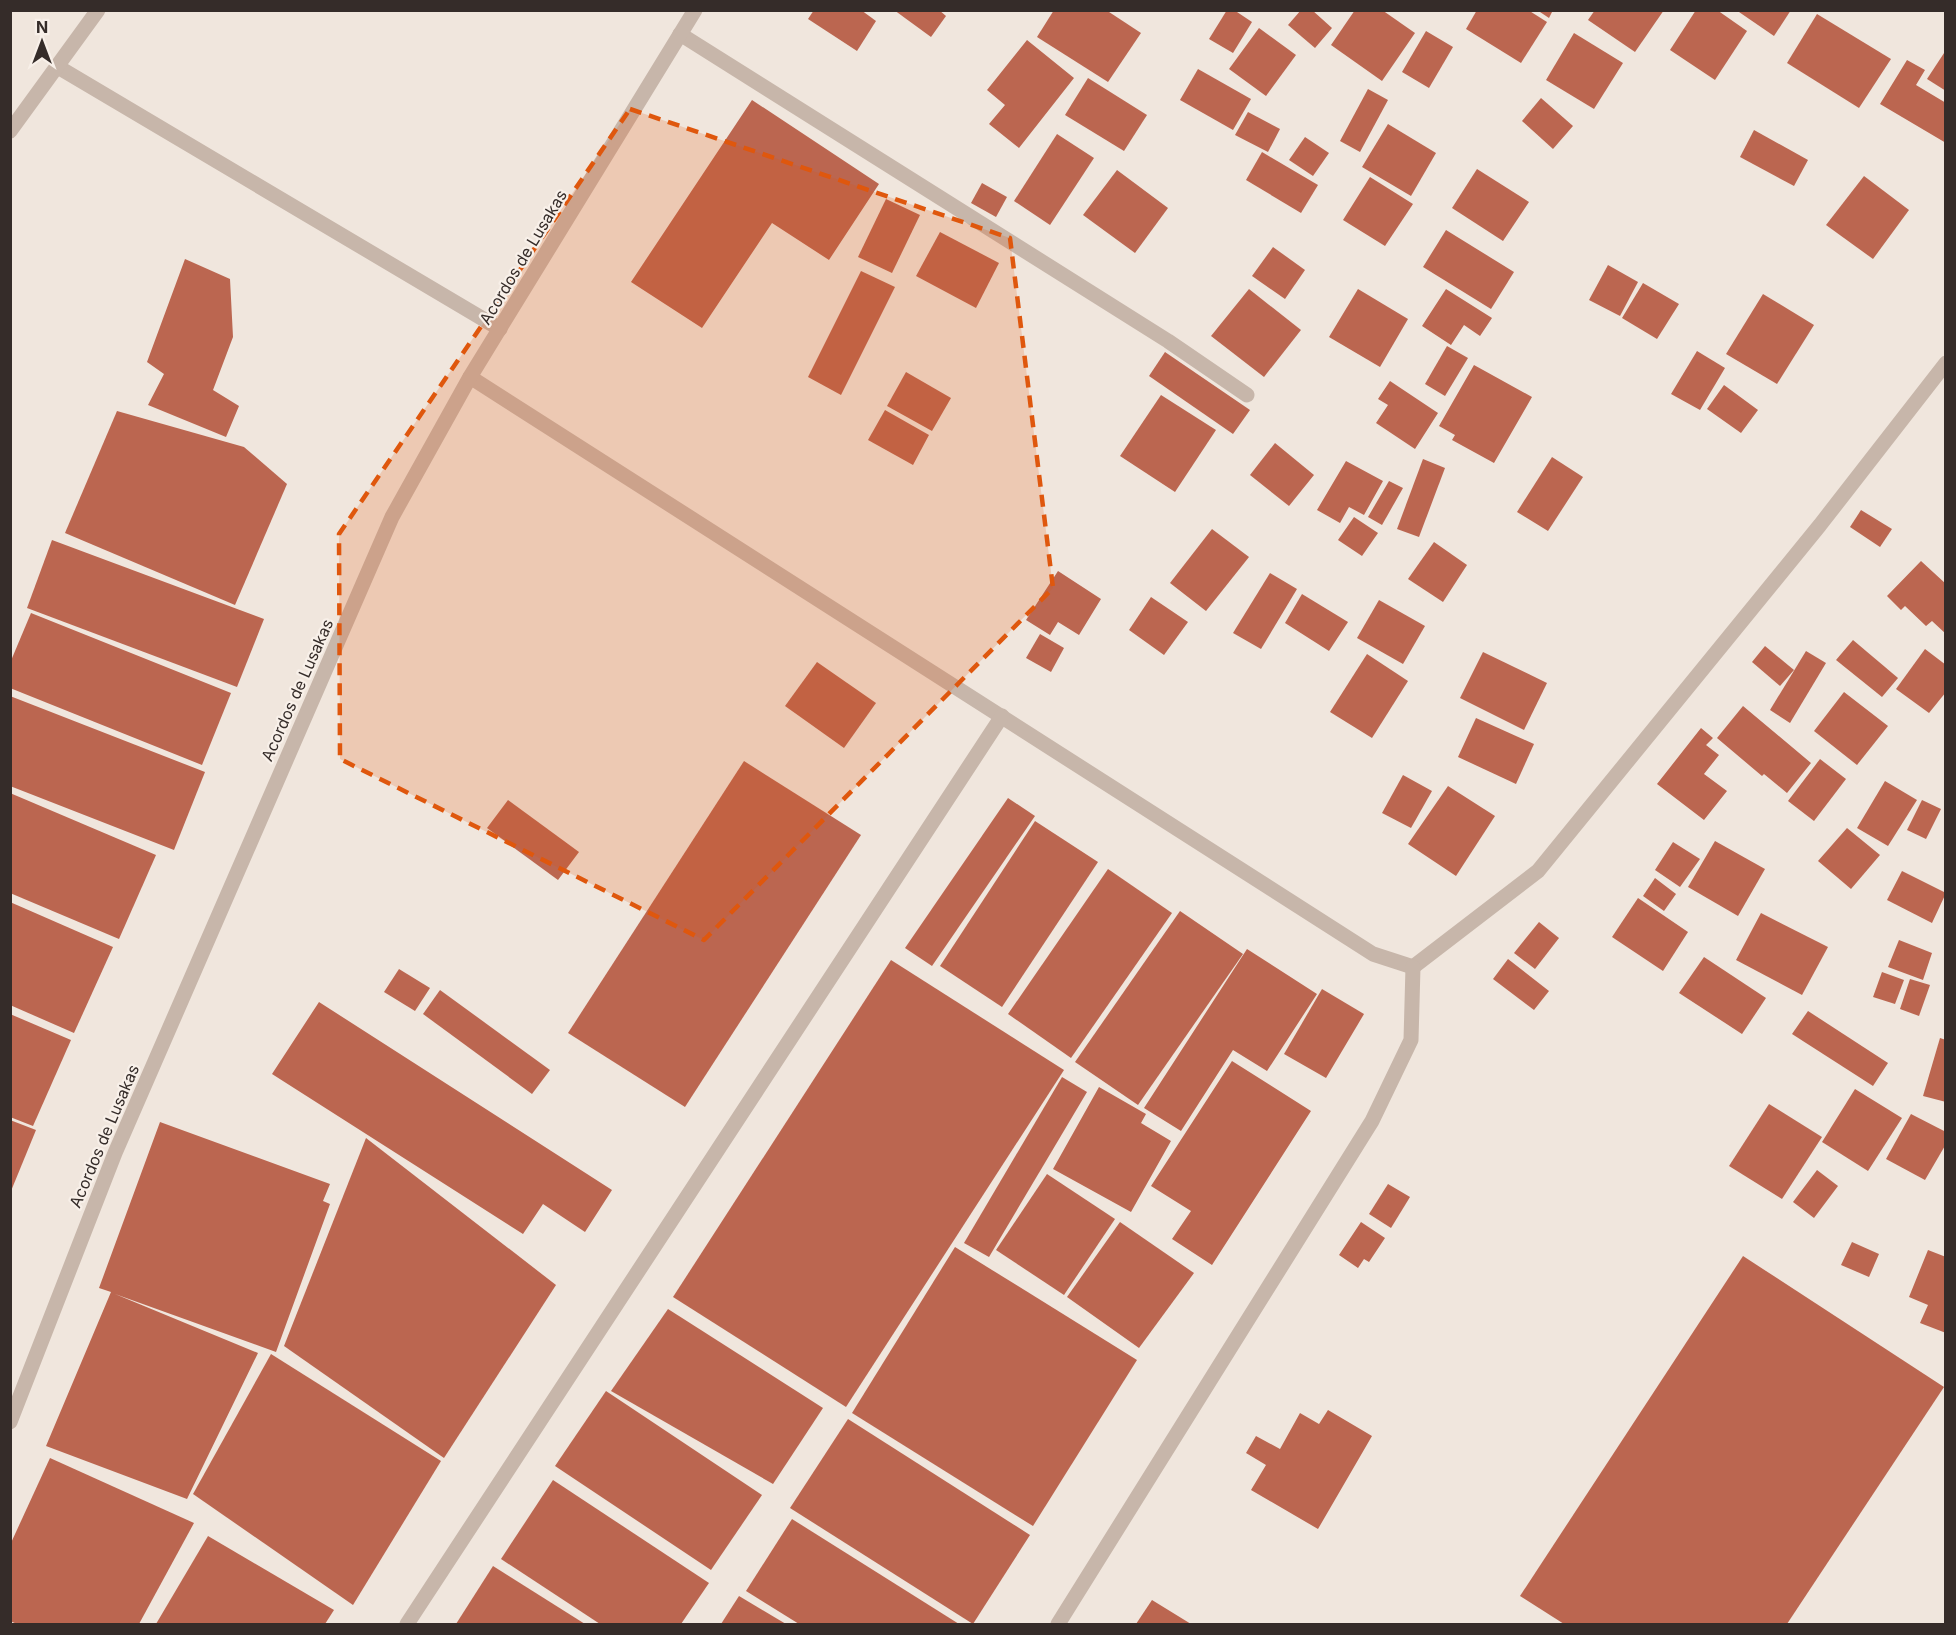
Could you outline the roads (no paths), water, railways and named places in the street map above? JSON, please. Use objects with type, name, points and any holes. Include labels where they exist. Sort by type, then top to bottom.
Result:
[{"type":"street","points":[[10,130],[98,10]]},
{"type":"street","name":"Acordos de Lusakas","points":[[10,1422],[115,1153],[392,517],[470,377],[694,10]]},
{"type":"street","points":[[680,34],[1168,341],[1246,394]]},
{"type":"street","points":[[58,66],[500,329]]},
{"type":"street","points":[[1413,967],[1538,871],[1812,535],[1946,363]]},
{"type":"street","points":[[470,377],[1373,954],[1413,967]]},
{"type":"street","points":[[407,1624],[1002,716]]},
{"type":"street","points":[[1058,1624],[1372,1121],[1411,1040],[1413,967]]}]
